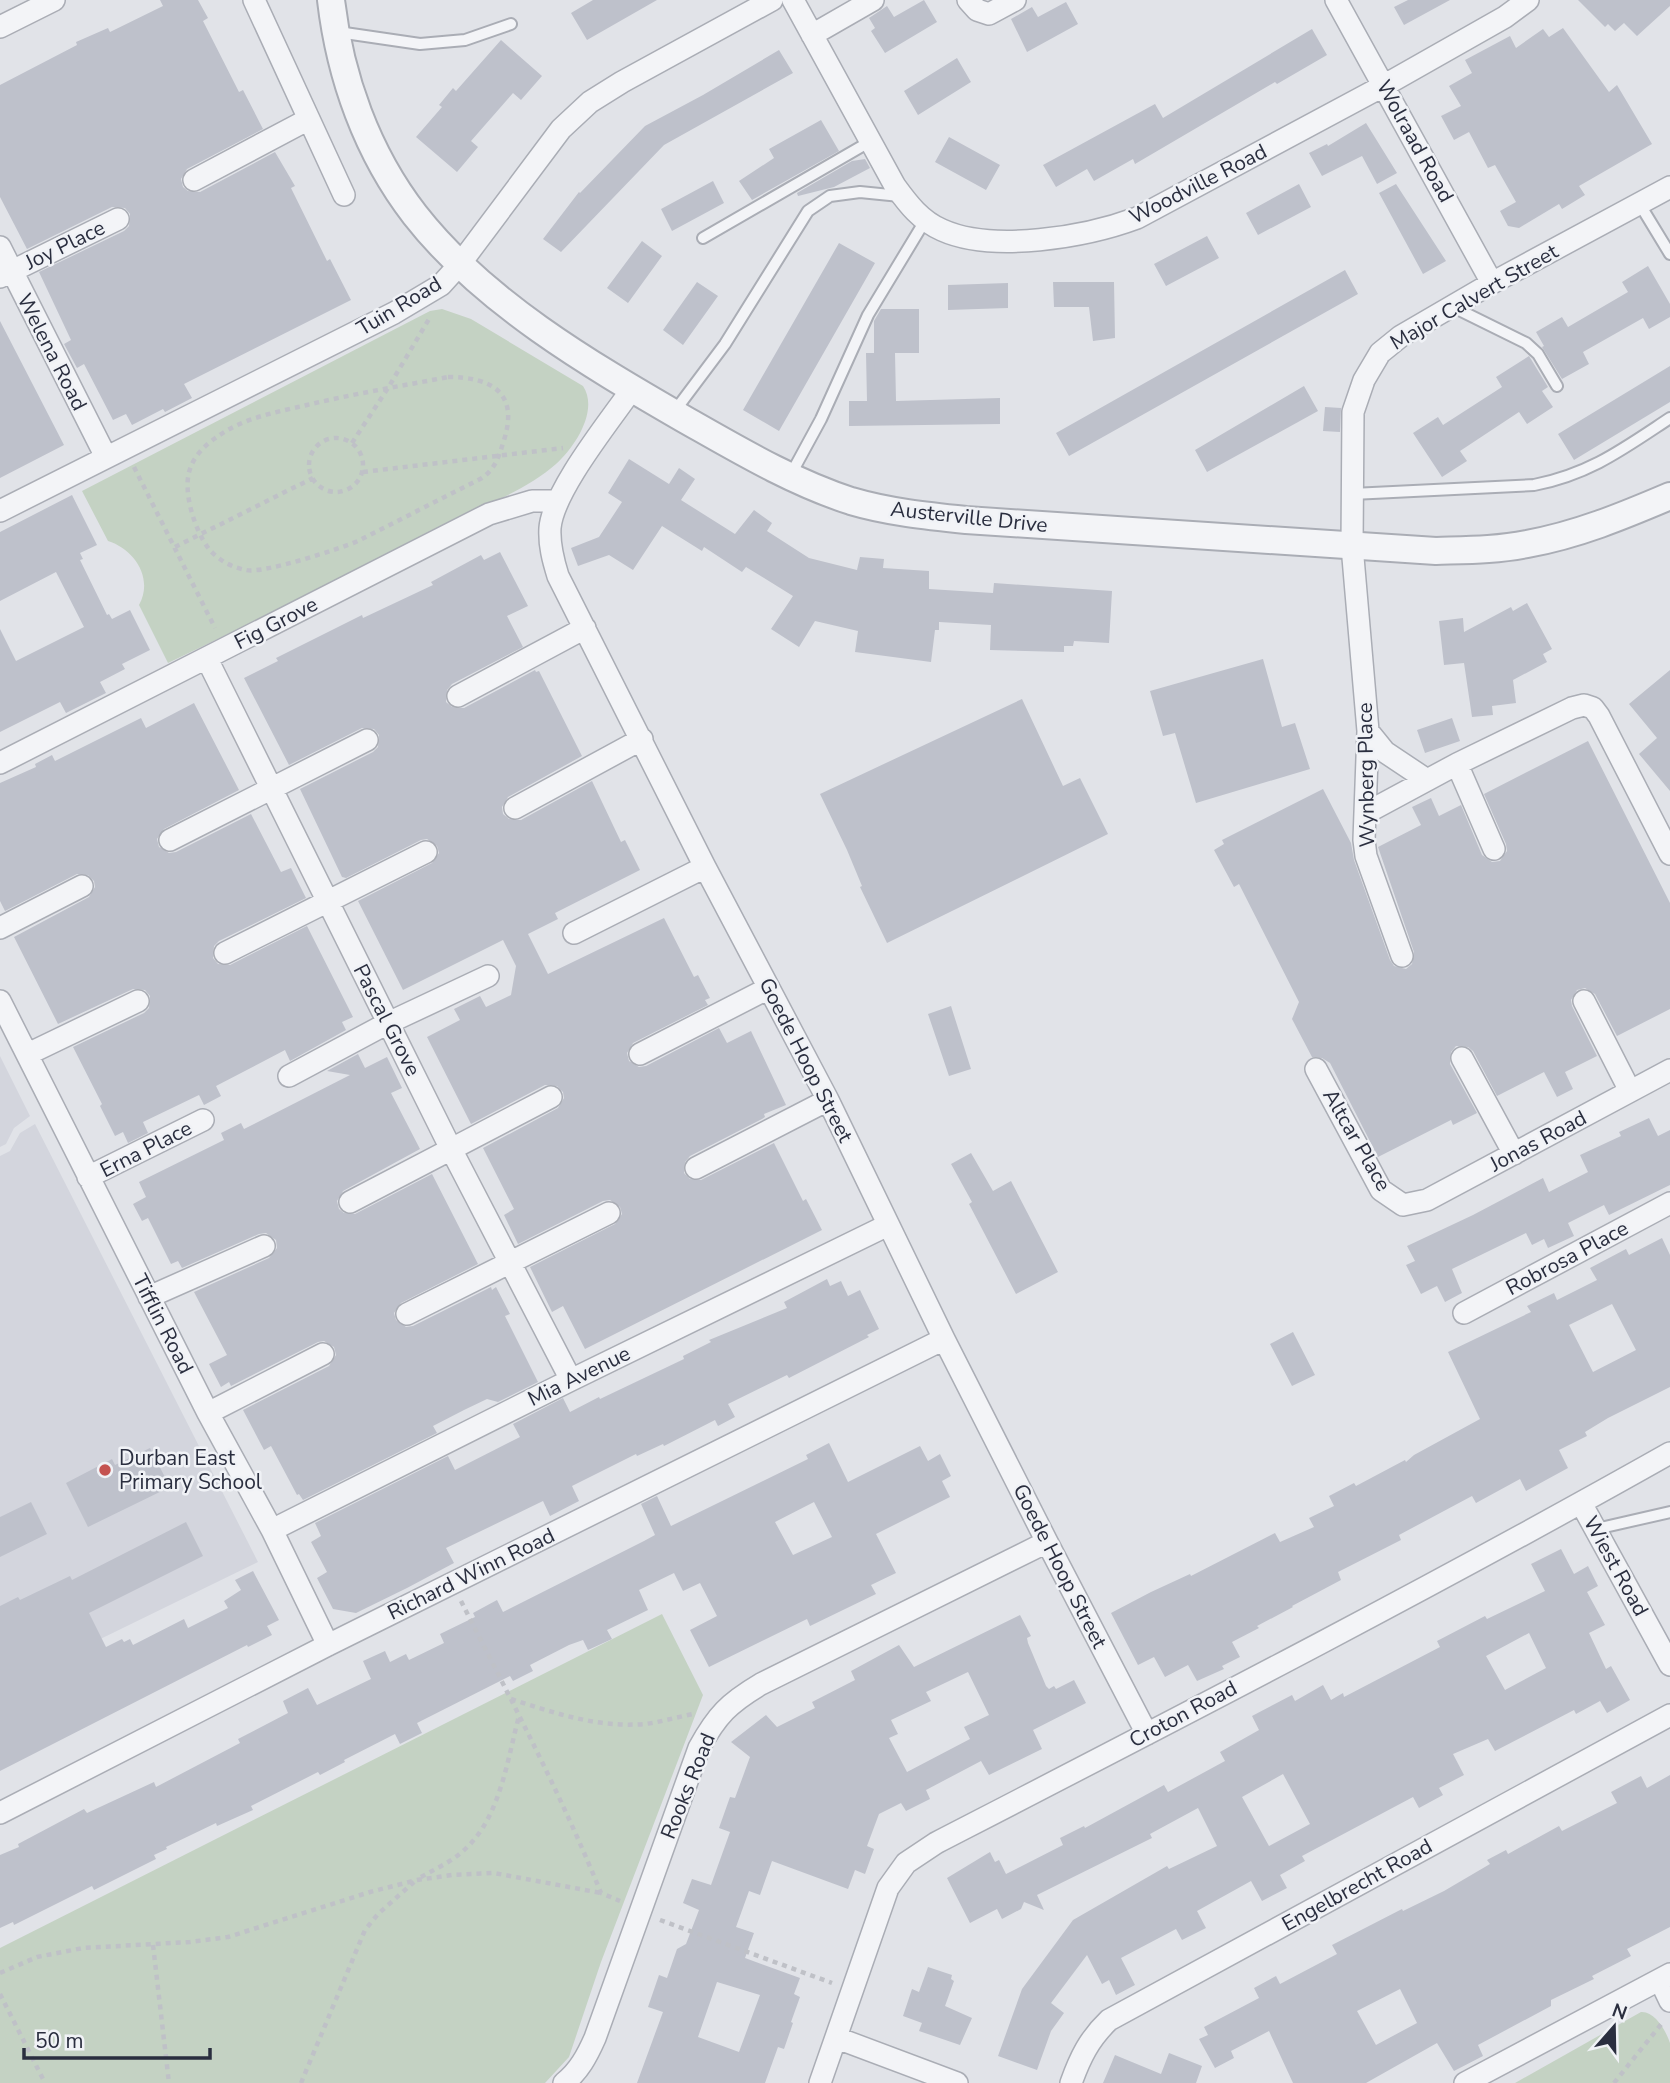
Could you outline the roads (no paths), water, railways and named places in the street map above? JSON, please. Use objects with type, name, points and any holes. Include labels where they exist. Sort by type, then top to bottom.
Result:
[{"type":"street","points":[[0,27],[54,0]]},
{"type":"street","points":[[254,0],[344,195]]},
{"type":"street","name":"Austerville Drive","points":[[331,0],[335,32],[351,95],[379,161],[415,215],[460,264],[500,299],[632,388],[790,475],[852,501],[911,514],[966,520],[1436,551],[1525,545],[1618,518],[1670,496]]},
{"type":"street","name":"Tuin Road","points":[[0,511],[394,313],[441,285],[460,264],[561,129],[590,102],[772,0]]},
{"type":"street","name":"Woodville Road","points":[[793,0],[870,141],[914,212],[942,230],[1006,241],[1067,236],[1106,229],[1137,218],[1385,85],[1505,17],[1528,0]]},
{"type":"street","points":[[812,35],[873,0]]},
{"type":"street","points":[[968,0],[977,10],[989,14],[1015,0]]},
{"type":"street","name":"Wolraad Road","points":[[1336,0],[1492,282]]},
{"type":"street","points":[[194,180],[309,119]]},
{"type":"street","name":"Major Calvert Street","points":[[1352,546],[1353,412],[1364,380],[1380,353],[1401,336],[1492,282],[1670,187]]},
{"type":"street","name":"Joy Place","points":[[6,274],[118,219]]},
{"type":"street","name":"Welena Road","points":[[0,247],[6,274],[115,453]]},
{"type":"street","name":"Goede Hoop Street","points":[[632,388],[557,501],[550,528],[550,548],[558,576],[705,867],[828,1100],[944,1339],[1147,1734]]},
{"type":"street","name":"Fig Grove","points":[[0,763],[489,514],[532,500],[557,501]]},
{"type":"street","name":"Wynberg Place","points":[[1352,546],[1368,731],[1364,840],[1366,856],[1402,956]]},
{"type":"street","points":[[458,696],[585,628]]},
{"type":"street","name":"Pascal Grove","points":[[216,654],[270,788],[451,1149],[571,1380]]},
{"type":"street","points":[[1366,813],[1457,764],[1572,708],[1584,705],[1593,708],[1599,716],[1669,849]]},
{"type":"street","points":[[1368,731],[1385,752],[1427,780]]},
{"type":"street","points":[[515,808],[642,739]]},
{"type":"street","points":[[170,840],[367,740]]},
{"type":"street","points":[[1457,764],[1494,849]]},
{"type":"street","points":[[225,953],[426,852]]},
{"type":"street","points":[[574,933],[705,867]]},
{"type":"street","points":[[0,928],[82,886]]},
{"type":"street","points":[[289,1076],[388,1023],[488,975]]},
{"type":"street","points":[[640,1054],[769,988]]},
{"type":"street","name":"Tifflin Road","points":[[0,1001],[208,1413],[272,1530],[328,1645]]},
{"type":"street","points":[[28,1054],[138,1001]]},
{"type":"street","points":[[1584,1001],[1630,1091]]},
{"type":"street","points":[[1462,1058],[1514,1154]]},
{"type":"street","name":"Altcar Place","points":[[1316,1069],[1381,1190],[1403,1205]]},
{"type":"street","name":"Jonas Road","points":[[1403,1205],[1427,1200],[1670,1070]]},
{"type":"street","points":[[350,1202],[551,1097]]},
{"type":"street","points":[[696,1168],[828,1100]]},
{"type":"street","name":"Erna Place","points":[[88,1177],[203,1120]]},
{"type":"street","name":"Robrosa Place","points":[[1464,1313],[1670,1203]]},
{"type":"street","points":[[407,1314],[609,1213]]},
{"type":"street","name":"Mia Avenue","points":[[272,1530],[888,1225]]},
{"type":"street","points":[[149,1297],[264,1245]]},
{"type":"street","name":"Richard Winn Road","points":[[0,1813],[328,1645],[944,1339]]},
{"type":"street","points":[[208,1413],[323,1354]]},
{"type":"street","name":"Croton Road","points":[[820,2083],[888,1888],[906,1863],[936,1843],[1147,1734],[1670,1454]]},
{"type":"street","name":"Wiest Road","points":[[1581,1503],[1670,1665]]},
{"type":"street","name":"Rooks Road","points":[[564,2083],[573,2076],[585,2059],[595,2038],[699,1748],[712,1724],[734,1700],[761,1684],[1047,1542]]},
{"type":"street","name":"Engelbrecht Road","points":[[1071,2083],[1080,2056],[1093,2036],[1109,2020],[1670,1715]]},
{"type":"street","points":[[1465,2083],[1665,1977],[1670,2001]]},
{"type":"street","points":[[837,2038],[957,2083]]},
{"type":"lane","points":[[335,32],[420,44],[465,40],[511,24]]},
{"type":"lane","points":[[703,238],[870,141]]},
{"type":"lane","points":[[674,412],[725,344],[808,211],[830,196],[860,192],[902,196]]},
{"type":"lane","points":[[1639,203],[1670,254]]},
{"type":"lane","points":[[790,475],[821,419],[868,315],[926,219]]},
{"type":"lane","points":[[1451,306],[1526,343],[1538,354],[1557,386]]},
{"type":"lane","points":[[1352,494],[1534,485],[1559,481],[1605,461],[1670,418]]},
{"type":"lane","points":[[1596,1529],[1670,1512]]},
{"type":"place","name":"Durban East Primary School","points":[[105,1470]]}]
